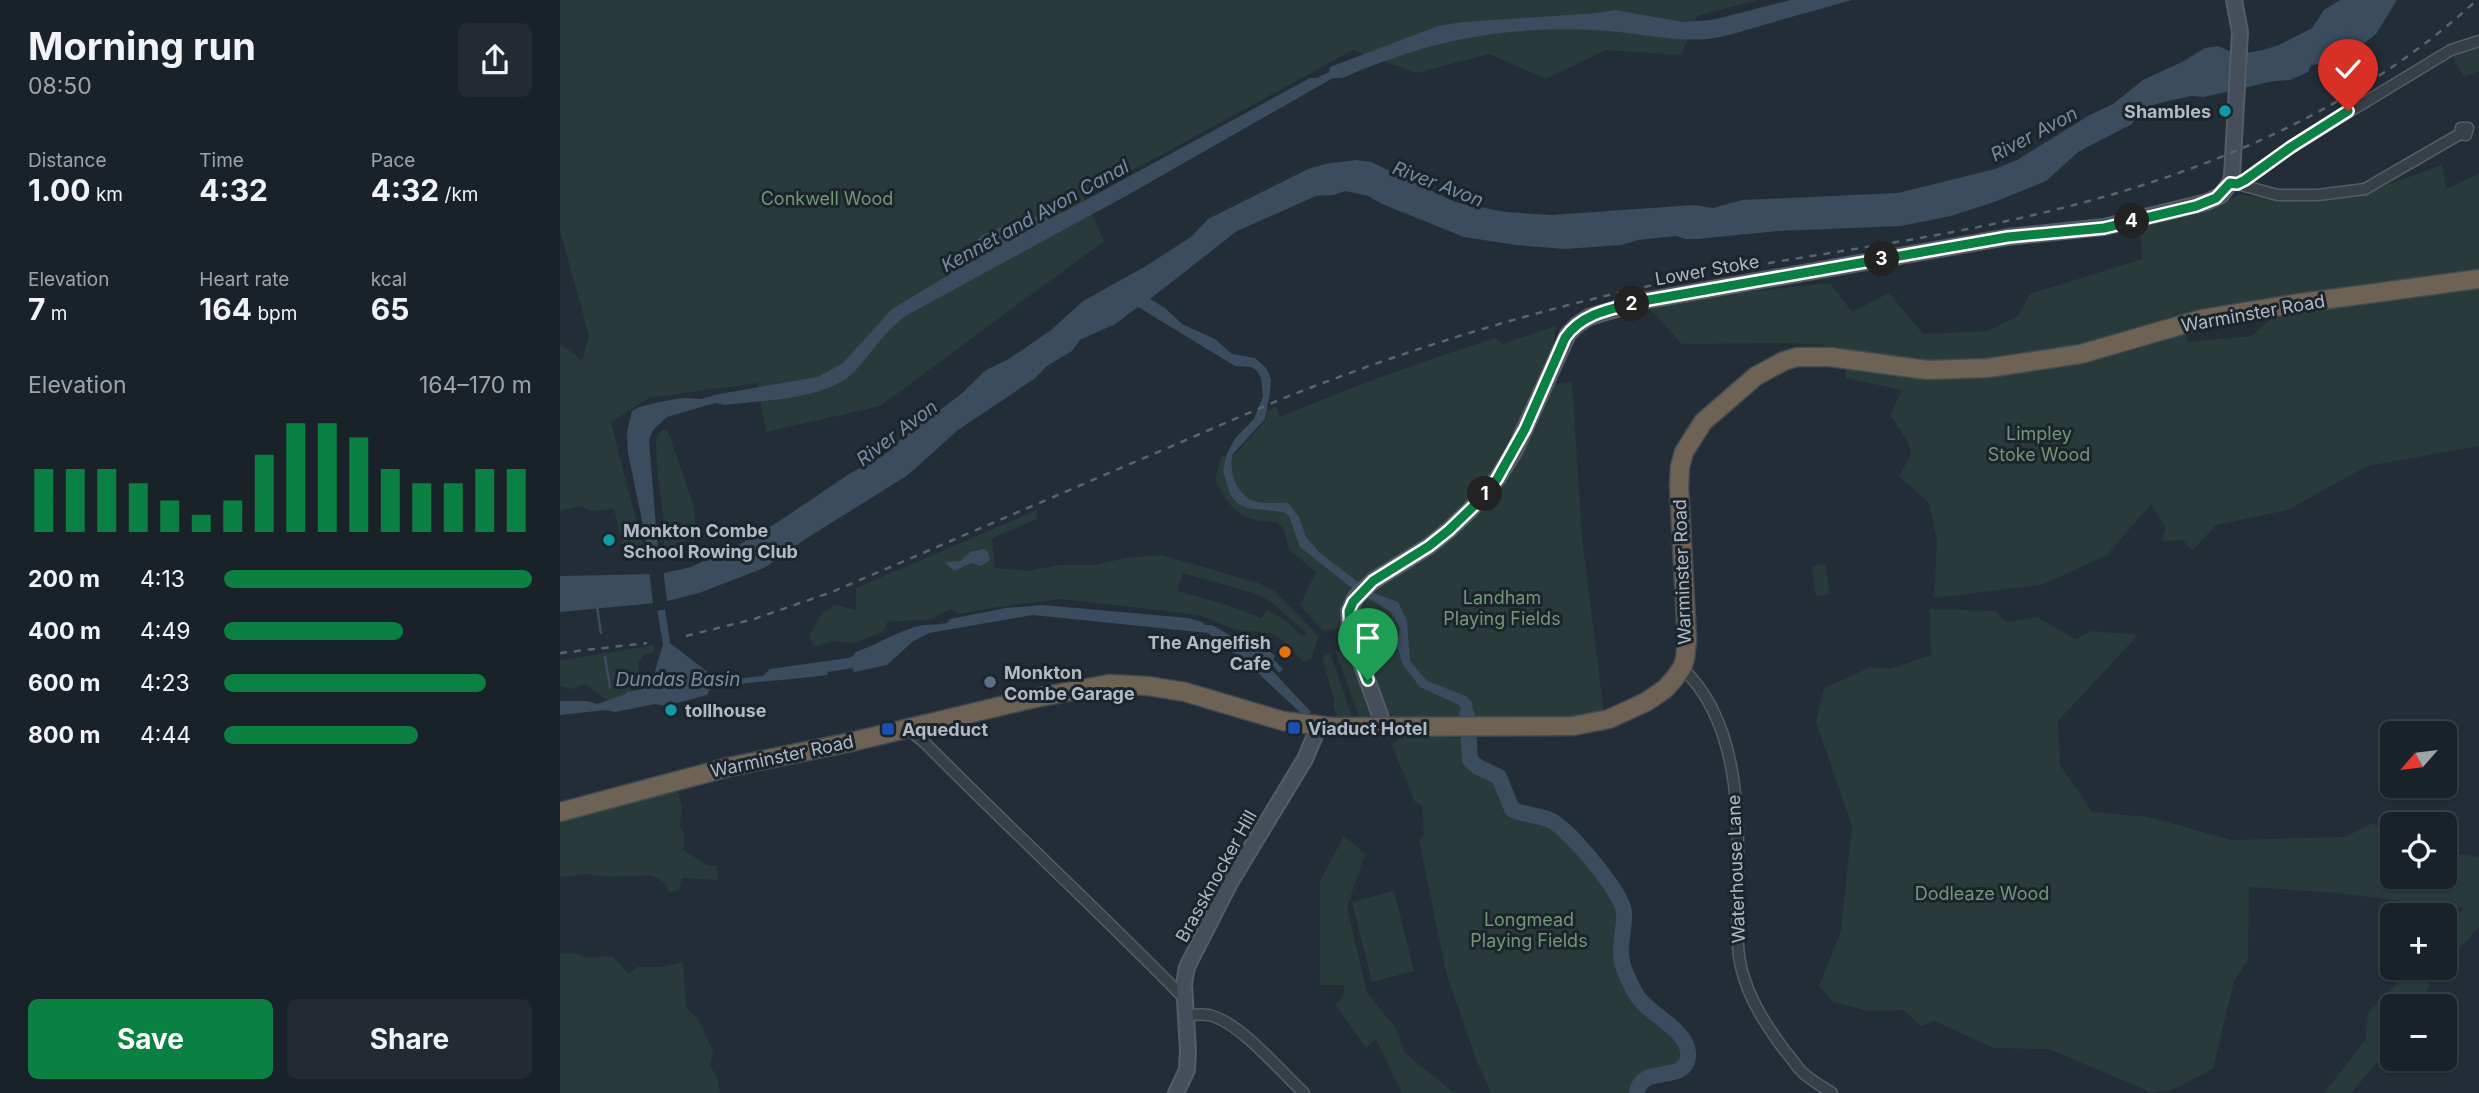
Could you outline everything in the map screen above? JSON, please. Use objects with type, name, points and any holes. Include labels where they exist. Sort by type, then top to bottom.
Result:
[{"type":"highway","name":"Warminster Road","points":[[560,812],[729,767],[908,729],[1035,698],[1121,684],[1148,685],[1185,692],[1312,730],[1384,726],[1573,726],[1598,722],[1629,712],[1665,689],[1682,668],[1687,640],[1679,487],[1684,453],[1703,422],[1756,376],[1784,361],[1814,355],[1927,370],[2000,366],[2081,354],[2202,318],[2479,278]]},
{"type":"main road","points":[[2234,0],[2239,18],[2232,167],[2234,184]]},
{"type":"main road","name":"Lower Stoke","points":[[1384,726],[1350,633],[1349,611],[1361,592],[1439,538],[1480,500],[1515,450],[1565,338],[1589,317],[1643,301],[1816,270],[2008,237],[2104,228],[2196,206],[2216,198],[2234,184]]},
{"type":"main road","name":"Brassknocker Hill","points":[[1176,1093],[1187,1070],[1184,998],[1187,967],[1231,881],[1305,759],[1312,730]]},
{"type":"street","points":[[2234,184],[2348,111],[2451,50],[2479,41]]},
{"type":"street","points":[[2234,184],[2278,195],[2318,195],[2365,189],[2460,134]]},
{"type":"street","name":"Waterhouse Lane","points":[[1682,668],[1691,676],[1720,722],[1730,756],[1739,850],[1737,940],[1741,967],[1749,991],[1763,1021],[1801,1072],[1832,1093]]},
{"type":"street","points":[[908,729],[1097,909],[1184,998]]},
{"type":"street","points":[[1186,1015],[1209,1015],[1247,1037],[1304,1093]]},
{"type":"green space","name":"Conkwell Wood","points":[[560,0],[1758,0],[1697,16],[1681,55],[1606,50],[1546,79],[1489,54],[1416,73],[1353,50],[1084,197],[1104,241],[880,406],[766,432],[757,383],[649,398],[611,422],[641,539],[646,549],[643,556],[625,552],[614,509],[592,511],[579,506],[560,511],[560,344],[582,360],[589,336],[560,230]]},
{"type":"green space","points":[[2479,44],[2479,71],[2464,77],[2453,57],[2466,48]]},
{"type":"green space","name":"Limpley Stoke Wood","points":[[2442,165],[2446,189],[2479,174],[2479,446],[2367,466],[2288,510],[2216,525],[2192,551],[2183,540],[2162,541],[2166,528],[2151,504],[2106,556],[2041,585],[1934,598],[1937,541],[1929,503],[1899,476],[1911,455],[1909,443],[1890,415],[1902,390],[1846,378],[1845,366],[1868,357],[1824,345],[1682,344],[1645,303],[1830,283],[1852,312],[1889,293],[1923,334],[1988,331],[2018,316],[2030,294],[2142,259],[2140,226],[2206,212],[2239,195],[2313,202],[2359,195]],"holes":[[[2278,312],[2252,336],[2187,342],[2187,330]]]},
{"type":"green space","points":[[1556,326],[1553,348],[1534,399],[1504,462],[1467,508],[1430,540],[1364,583],[1344,627],[1323,631],[1300,605],[1316,572],[1289,550],[1284,529],[1277,522],[1245,516],[1232,507],[1215,480],[1222,455],[1232,458],[1265,421],[1268,410],[1276,407],[1280,417],[1333,395],[1468,347],[1496,338],[1502,344]]},
{"type":"green space","name":"Landham Playing Fields","points":[[1572,382],[1582,538],[1604,713],[1582,719],[1397,720],[1388,712],[1355,628],[1358,605],[1377,585],[1436,548],[1475,512],[1514,461],[1553,385]]},
{"type":"green space","points":[[667,429],[693,504],[697,536],[673,546],[670,552],[664,549],[656,440],[660,432]]},
{"type":"green space","points":[[1037,510],[1037,519],[992,538],[995,568],[1030,571],[1057,565],[1093,565],[1162,555],[1258,583],[1274,591],[1319,636],[1311,659],[1303,662],[1287,643],[1272,633],[1236,630],[1201,616],[1060,599],[958,614],[953,609],[934,619],[887,622],[884,631],[854,643],[832,641],[814,647],[809,636],[822,613],[835,605],[856,610],[856,588]],"holes":[[[1183,573],[1257,594],[1271,602],[1307,634],[1303,636],[1282,618],[1267,610],[1262,618],[1177,591]]]},
{"type":"green space","points":[[1825,564],[1830,594],[1816,596],[1812,566]]},
{"type":"green space","name":"Dodleaze Wood","points":[[1930,609],[1995,611],[2006,622],[2037,617],[2075,639],[2092,631],[2138,635],[2058,721],[2060,765],[2092,812],[2148,817],[2232,840],[2345,837],[2373,823],[2380,828],[2380,889],[2457,889],[2457,854],[2479,857],[2479,927],[2457,952],[2457,916],[2464,908],[2457,907],[2457,903],[2421,903],[2326,892],[2249,887],[2248,960],[2234,981],[2213,1069],[2172,1090],[2152,1093],[2049,1049],[1994,1048],[1934,1021],[1921,1026],[1903,1010],[1868,1011],[1833,1002],[1819,986],[1841,931],[1852,826],[1816,722],[1824,688],[1871,667],[1891,669],[1931,655]]},
{"type":"green space","points":[[654,645],[654,652],[644,655],[639,661],[637,687],[619,699],[609,701],[585,684],[572,689],[560,686],[560,661]]},
{"type":"green space","points":[[1348,647],[1372,710],[1371,719],[1360,719],[1336,652]]},
{"type":"green space","points":[[1330,653],[1353,719],[1337,718],[1322,657]]},
{"type":"green space","name":"Longmead Playing Fields","points":[[1402,735],[1462,738],[1464,757],[1469,767],[1496,783],[1514,818],[1536,818],[1557,825],[1622,901],[1618,942],[1621,972],[1640,1005],[1678,1041],[1683,1053],[1681,1059],[1643,1076],[1632,1093],[1491,1093],[1476,1059],[1446,972],[1419,840],[1424,835],[1422,806],[1415,802],[1392,745]]},
{"type":"green space","points":[[677,786],[682,807],[680,826],[685,836],[683,850],[707,865],[717,866],[718,880],[682,878],[679,890],[669,892],[665,883],[652,875],[607,877],[588,874],[560,877],[560,821]]},
{"type":"green space","points":[[1344,836],[1365,854],[1347,907],[1367,993],[1395,1027],[1405,1053],[1454,1093],[1402,1093],[1376,1039],[1366,1048],[1336,1005],[1345,993],[1343,985],[1320,985],[1320,881]]},
{"type":"green space","points":[[1394,891],[1414,971],[1372,982],[1352,902]]},
{"type":"green space","points":[[560,953],[577,954],[587,958],[612,956],[629,974],[637,967],[661,967],[683,962],[686,1007],[698,1019],[713,1051],[710,1066],[717,1077],[720,1093],[560,1093]]},
{"type":"green space","points":[[2400,980],[2432,980],[2426,994],[2387,994]]},
{"type":"green space","points":[[2380,1001],[2380,1059],[2351,1093],[2324,1093],[2366,1039],[2368,1013]]},
{"type":"water","name":"Dundas Basin","points":[[1791,0],[1852,0],[1708,39],[1562,29],[1497,33],[1436,45],[1342,78],[1333,78],[1126,196],[907,315],[892,327],[855,371],[843,381],[794,397],[725,405],[715,403],[667,417],[653,430],[649,441],[660,574],[691,567],[735,547],[778,522],[849,474],[884,455],[897,442],[960,395],[986,370],[1009,359],[1051,330],[1083,301],[1191,237],[1208,219],[1308,169],[1356,160],[1371,162],[1455,202],[1505,212],[1551,215],[1694,205],[1713,208],[1742,200],[1898,193],[1995,169],[2017,160],[2088,116],[2113,104],[2143,80],[2205,48],[2218,46],[2231,52],[2246,53],[2263,50],[2312,28],[2324,10],[2340,0],[2397,0],[2376,34],[2341,61],[2311,65],[2308,72],[2290,80],[2274,81],[2204,97],[2191,96],[2148,107],[2132,124],[2078,152],[2046,181],[1951,216],[1901,226],[1778,231],[1698,239],[1676,236],[1638,240],[1621,245],[1565,249],[1464,237],[1368,196],[1345,191],[1316,196],[1237,231],[1150,299],[1165,308],[1182,324],[1215,339],[1232,354],[1255,358],[1267,369],[1271,380],[1265,419],[1233,454],[1231,466],[1236,484],[1244,495],[1253,501],[1288,503],[1299,517],[1306,537],[1320,553],[1371,592],[1398,602],[1407,620],[1410,661],[1427,681],[1466,696],[1472,702],[1474,726],[1465,726],[1465,715],[1459,705],[1420,687],[1403,665],[1397,646],[1400,629],[1391,612],[1353,589],[1300,547],[1289,516],[1283,512],[1247,508],[1237,503],[1230,494],[1223,471],[1227,453],[1236,437],[1254,419],[1263,396],[1261,378],[1257,371],[1251,367],[1235,366],[1138,307],[1115,324],[1080,340],[1072,351],[958,430],[908,475],[764,568],[699,593],[664,602],[670,643],[709,673],[714,681],[763,676],[770,669],[848,658],[910,628],[947,623],[950,619],[1006,608],[1043,605],[1188,618],[1212,625],[1248,646],[1272,653],[1275,656],[1273,659],[1283,669],[1279,673],[1270,662],[1267,665],[1311,712],[1306,718],[1244,660],[1208,633],[1033,615],[929,633],[912,642],[887,665],[854,672],[852,668],[828,672],[827,675],[714,686],[707,695],[666,706],[655,704],[615,712],[606,710],[560,715],[560,701],[587,701],[597,704],[626,692],[642,689],[653,678],[663,644],[656,603],[560,612],[560,576],[653,574],[628,453],[627,432],[632,411],[659,402],[683,398],[701,399],[818,377],[843,363],[892,309],[947,276],[955,268],[958,258],[981,236],[1019,219],[1062,213],[1310,78],[1317,78],[1329,72],[1330,67],[1438,26],[1615,10],[1683,22],[1712,20]]},
{"type":"water","points":[[984,549],[990,560],[981,566],[971,563],[954,571],[945,562],[960,561],[970,552]]},
{"type":"pier","points":[[662,560],[668,609],[654,611],[648,561]]},
{"type":"waterway","points":[[597,607],[601,633]]},
{"type":"waterway","name":"Dundas Basin","points":[[605,657],[610,687]]},
{"type":"waterway","points":[[1467,715],[1470,760],[1499,777],[1512,809],[1552,821],[1571,837],[1614,891],[1624,912],[1621,954],[1629,980],[1642,1002],[1676,1031],[1687,1047],[1685,1065],[1671,1073],[1646,1079],[1640,1084],[1637,1093]]},
{"type":"railway","points":[[686,636],[754,619],[832,592],[1279,400],[1424,347],[1622,292],[1744,267],[1963,230],[2033,215],[2170,176],[2236,151],[2301,121],[2363,86],[2422,46],[2477,0]]},
{"type":"railway","points":[[560,653],[647,643]]},
{"type":"place","name":"Shambles","points":[[2225,111]]},
{"type":"place","name":"Monkton Combe School Rowing Club","points":[[609,540]]},
{"type":"place","name":"The Angelfish Cafe","points":[[1285,652]]},
{"type":"place","name":"Monkton Combe Garage","points":[[990,682]]},
{"type":"place","name":"tollhouse","points":[[671,710]]},
{"type":"place","name":"Viaduct Hotel","points":[[1294,728]]},
{"type":"place","name":"Aqueduct","points":[[888,729]]},
{"type":"route","points":[[1368,680],[1350,633],[1349,611],[1353,602],[1373,581],[1429,546],[1459,522],[1480,500],[1515,450],[1565,338],[1589,317],[1643,301],[2008,237],[2104,228],[2196,206],[2221,195],[2230,183],[2237,184],[2245,180],[2348,111]]},
{"type":"water label","name":"River Avon","points":[[2034,134]]},
{"type":"water label","name":"River Avon","points":[[1438,184]]},
{"type":"water label","name":"Kennet and Avon Canal","points":[[1035,216]]},
{"type":"water label","name":"River Avon","points":[[897,433]]}]
